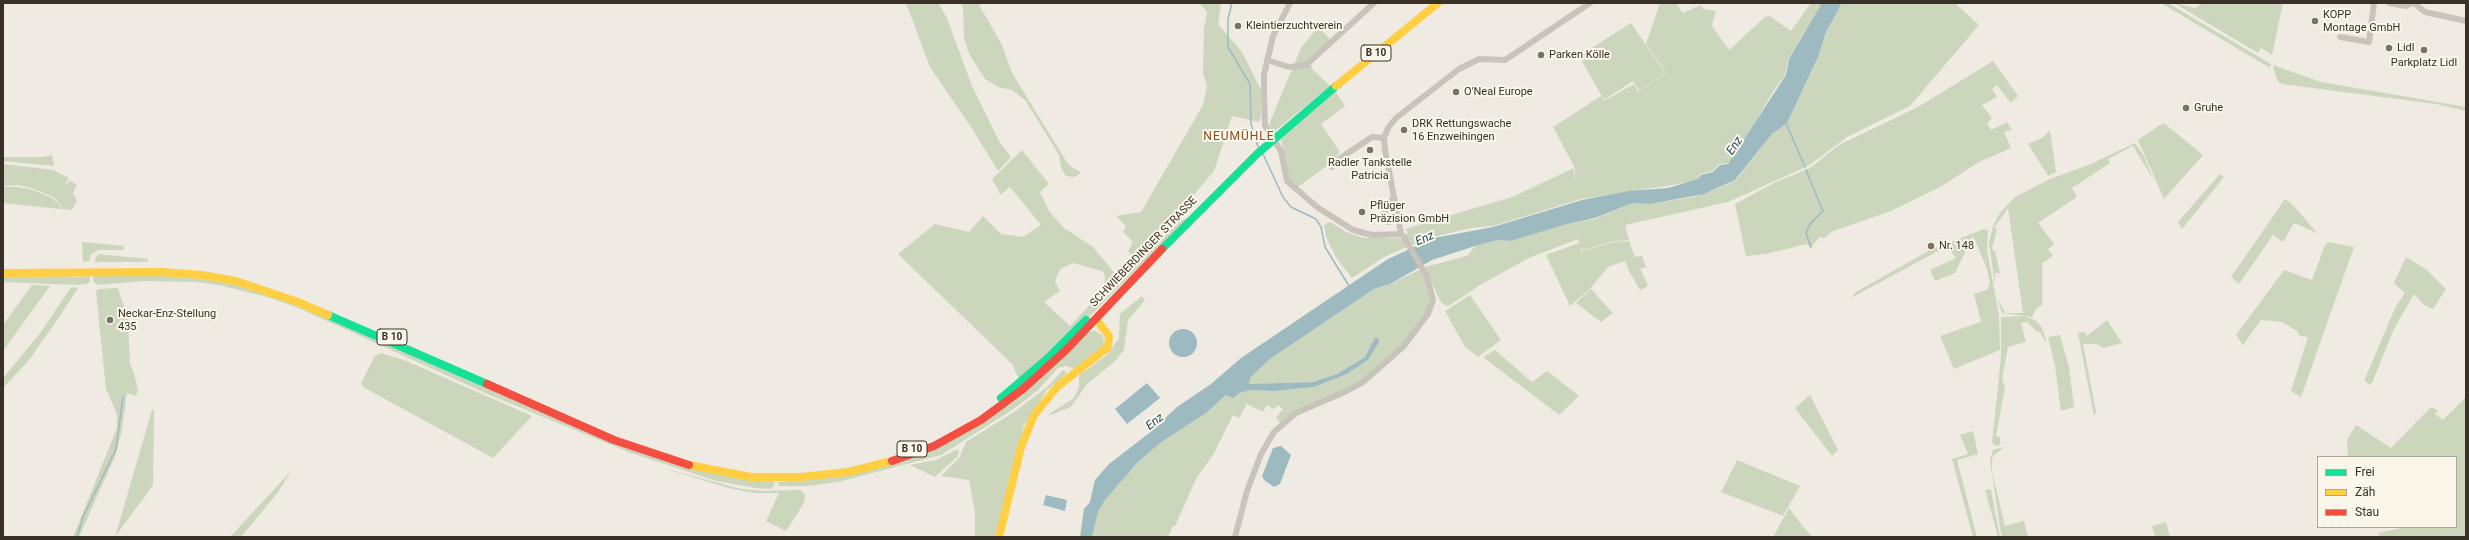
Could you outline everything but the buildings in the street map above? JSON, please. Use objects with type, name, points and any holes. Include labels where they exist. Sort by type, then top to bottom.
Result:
[{"type":"main road","name":"SCHWIEBERDINGER STRASSE","points":[[1095,313],[1273,139],[1438,3]]},
{"type":"main road","name":"B 10","points":[[3,268],[164,266],[205,270],[250,280],[300,297],[567,415],[636,443],[704,464],[768,473],[824,470],[863,464],[905,452],[951,432],[1008,393],[1095,313]]},
{"type":"main road","name":"B 10","points":[[3,273],[162,272],[202,275],[247,284],[312,308],[614,440],[703,469],[767,478],[812,477],[848,472],[893,461],[934,446],[981,420],[1012,398],[1048,366],[1095,313]]},
{"type":"main road","points":[[999,537],[1021,447],[1034,415],[1058,386],[1100,355],[1108,347],[1109,336],[1095,313]]},
{"type":"street","points":[[1290,3],[1276,28],[1267,60],[1264,91],[1266,126],[1281,151],[1287,181],[1336,221],[1360,233],[1384,236],[1401,234]]},
{"type":"street","points":[[1267,60],[1289,67],[1306,65],[1374,3]]},
{"type":"street","points":[[2340,38],[2369,42],[2374,3]]},
{"type":"street","points":[[2389,3],[2396,3],[2406,6],[2414,3],[2425,12],[2466,21]]},
{"type":"street","points":[[1235,537],[1243,502],[1261,454],[1278,427],[1296,413],[1347,391],[1363,382],[1404,346],[1432,306],[1434,295],[1423,269],[1410,246],[1401,234],[1397,220],[1384,138],[1388,128],[1396,118],[1459,69],[1479,59],[1505,60],[1587,4]]},
{"type":"street","points":[[1332,167],[1333,163],[1372,137],[1384,138]]},
{"type":"street","points":[[1393,198],[1383,215],[1388,222],[1397,220]]},
{"type":"green space","points":[[906,3],[938,3],[947,18],[972,86],[999,141],[1011,157],[998,171],[973,130],[930,67]]},
{"type":"green space","points":[[960,3],[978,3],[1002,45],[1012,73],[1068,164],[1081,173],[1074,177],[1066,176],[1061,168],[1059,155],[1025,100],[1012,90],[998,87],[985,79],[969,54],[964,38],[963,7]]},
{"type":"green space","points":[[1199,3],[1221,3],[1218,24],[1242,52],[1261,90],[1261,115],[1259,122],[1232,116],[1214,171],[1164,230],[1172,223],[1188,218],[1086,320],[1019,379],[1012,364],[898,254],[935,224],[969,232],[983,216],[1001,234],[1023,237],[1041,225],[1010,187],[999,196],[1000,193],[992,179],[1022,150],[1049,184],[1040,192],[1049,211],[1064,228],[1093,247],[1117,276],[1134,258],[1128,251],[1133,242],[1123,232],[1126,226],[1116,216],[1141,212],[1203,105],[1207,86],[1203,73],[1204,28],[1207,12]],"holes":[[[1073,263],[1104,272],[1105,278],[1103,291],[1070,326],[1044,302],[1060,291],[1055,281],[1060,269]]]},
{"type":"green space","points":[[1660,3],[1676,3],[1683,13],[1701,5],[1703,9],[1716,11],[1712,26],[1729,50],[1765,17],[1770,16],[1791,31],[1811,3],[1822,3],[1788,60],[1785,75],[1774,90],[1736,155],[1728,163],[1719,164],[1713,171],[1700,174],[1698,179],[1685,183],[1581,199],[1493,226],[1471,228],[1433,237],[1413,245],[1405,235],[1408,232],[1405,229],[1512,197],[1574,168],[1575,186],[1575,168],[1553,127],[1601,96],[1604,101],[1634,84],[1638,92],[1666,73],[1646,44]]},
{"type":"green space","points":[[1842,3],[1955,3],[1979,25],[1910,106],[1847,137],[1808,166],[1728,202],[1625,225],[1629,240],[1615,241],[1582,250],[1580,246],[1581,251],[1615,242],[1629,241],[1635,257],[1642,256],[1646,268],[1640,268],[1648,286],[1640,290],[1625,261],[1608,267],[1590,289],[1570,306],[1546,255],[1579,243],[1578,239],[1529,258],[1446,306],[1440,301],[1425,267],[1467,256],[1475,246],[1498,240],[1511,241],[1567,224],[1595,219],[1633,203],[1650,204],[1693,197],[1717,189],[1736,180],[1772,134],[1787,123],[1818,57],[1826,32]]},
{"type":"green space","points":[[2161,3],[2168,3],[2271,64],[2270,68]]},
{"type":"green space","points":[[2174,3],[2195,8],[2203,3],[2283,3],[2272,55],[2261,48],[2258,53]]},
{"type":"green space","points":[[1631,23],[1665,73],[1639,91],[1633,81],[1604,100],[1579,56]]},
{"type":"green space","points":[[1318,27],[1333,42],[1311,63],[1312,69],[1330,86],[1265,139],[1269,124],[1301,48]]},
{"type":"green space","points":[[1993,61],[2018,96],[2011,103],[1997,85],[1992,89],[1997,97],[1982,105],[1992,118],[1987,123],[1991,130],[2007,122],[2012,130],[2004,132],[2011,148],[1979,162],[1940,187],[1891,211],[1833,231],[1824,238],[1820,237],[1810,248],[1807,244],[1766,254],[1746,256],[1735,204],[1774,183],[1810,168],[1839,145],[1918,107]]},
{"type":"green space","points":[[2273,65],[2321,82],[2466,107],[2466,111],[2436,104],[2282,84],[2277,80]]},
{"type":"green space","points":[[1334,90],[1345,106],[1321,124],[1340,152],[1328,165],[1295,189],[1287,174],[1284,151],[1280,137]]},
{"type":"green space","points":[[2165,124],[2203,155],[2164,199],[2138,140],[2160,125]]},
{"type":"green space","points":[[2050,130],[2056,172],[2048,176],[2028,144],[2042,138]]},
{"type":"green space","points":[[2135,143],[2144,156],[2153,179],[2133,146],[2108,159],[2110,163],[2072,188],[2077,197],[2038,223],[2054,244],[2048,249],[2053,256],[2042,263],[2042,305],[2036,309],[2032,317],[2002,313],[1997,297],[2005,313],[2023,313],[2008,208],[1994,228],[1997,229],[1992,249],[1995,251],[2000,273],[1995,273],[1995,285],[1989,243],[1993,226],[2000,213],[2015,197],[2050,179],[2091,164]]},
{"type":"green space","points":[[52,155],[54,166],[3,161],[3,157],[42,157]]},
{"type":"green space","points":[[3,164],[53,170],[69,178],[66,182],[67,185],[69,180],[77,185],[73,193],[77,201],[72,210],[60,209],[61,205],[53,197],[34,189],[19,185],[3,186]]},
{"type":"green space","points":[[2220,174],[2224,177],[2182,229],[2178,222]]},
{"type":"green space","points":[[3,187],[18,187],[33,190],[52,198],[60,205],[60,209],[3,203]]},
{"type":"green space","points":[[2285,199],[2294,206],[2317,233],[2294,223],[2283,242],[2273,235],[2239,284],[2231,277]]},
{"type":"green space","points":[[1330,222],[1346,232],[1364,238],[1401,238],[1407,247],[1384,257],[1352,278],[1337,259],[1326,237],[1324,225]]},
{"type":"green space","points":[[1984,229],[1988,230],[1987,249],[1999,316],[2000,350],[1954,369],[1940,336],[1981,322],[1974,294],[1987,290],[1990,283],[1987,269],[1973,236],[1955,273],[1935,281],[1930,270],[1956,258],[1951,251],[1940,250],[1851,298],[1856,292],[1930,250]]},
{"type":"green space","points":[[82,242],[124,246],[124,250],[98,250],[90,255],[90,261],[83,262]]},
{"type":"green space","points":[[2328,242],[2354,247],[2301,397],[2291,391],[2308,337],[2300,336],[2297,331],[2282,322],[2261,320],[2243,345],[2236,335],[2284,270],[2312,280],[2325,245]]},
{"type":"green space","points":[[98,254],[148,259],[148,262],[94,262]]},
{"type":"green space","points":[[2406,257],[2427,270],[2446,289],[2433,309],[2424,305],[2414,294],[2394,329],[2371,385],[2364,381],[2395,308],[2405,293],[2394,283]]},
{"type":"green space","points":[[1419,270],[1425,279],[1431,302],[1428,310],[1404,346],[1363,382],[1305,409],[1281,424],[1276,418],[1283,409],[1278,405],[1274,409],[1267,405],[1263,412],[1247,404],[1239,418],[1233,415],[1213,455],[1197,477],[1175,526],[1173,526],[1168,537],[1092,537],[1098,512],[1105,500],[1137,463],[1160,443],[1206,413],[1226,395],[1250,390],[1274,391],[1314,387],[1347,374],[1368,360],[1375,339],[1365,357],[1337,374],[1313,382],[1249,384],[1250,378],[1270,359],[1374,289],[1390,284]]},
{"type":"green space","points":[[143,274],[222,281],[270,294],[613,443],[775,482],[774,486],[770,489],[756,488],[716,481],[631,453],[492,396],[303,310],[271,298],[219,285],[196,282],[145,281],[97,285],[93,281],[93,276]]},
{"type":"green space","points":[[3,276],[90,277],[90,281],[87,284],[78,285],[3,282]]},
{"type":"green space","points":[[32,285],[50,286],[3,351],[3,325]]},
{"type":"green space","points":[[71,287],[78,288],[60,316],[29,360],[3,388],[3,378],[41,332]]},
{"type":"green space","points":[[118,288],[128,319],[130,364],[138,390],[136,396],[127,393],[122,429],[116,454],[79,537],[73,537],[117,428],[117,414],[106,389],[96,292],[98,289]]},
{"type":"green space","points":[[1591,289],[1613,313],[1601,322],[1576,303]]},
{"type":"green space","points":[[1470,295],[1501,340],[1478,357],[1465,347],[1445,311]]},
{"type":"green space","points":[[1142,296],[1145,300],[1128,320],[1124,350],[1114,362],[1087,384],[1071,407],[1050,415],[1049,414],[1074,398],[1079,387],[1079,375],[1107,355],[1119,338],[1120,314]]},
{"type":"green space","points":[[2024,316],[2035,320],[2041,326],[2047,342],[2040,332],[2036,331],[2027,322],[2021,323],[2026,342],[2008,347],[2002,379],[2005,387],[1996,436],[2000,437],[2000,445],[1996,446],[1992,443],[2001,357],[2001,317]]},
{"type":"green space","points":[[2107,320],[2122,343],[2104,348],[2096,344],[2083,344],[2096,412],[2094,416],[2078,333],[2085,332],[2087,336]]},
{"type":"green space","points":[[1090,331],[1096,331],[1103,336],[1104,345],[1099,352],[1075,369],[1066,366],[1058,368],[1037,391],[1012,410],[941,455],[838,482],[808,486],[779,486],[778,482],[818,479],[953,439]]},
{"type":"green space","points":[[2060,335],[2069,367],[2074,407],[2061,411],[2055,366],[2048,337]]},
{"type":"green space","points":[[1495,350],[1532,382],[1547,371],[1579,396],[1559,415],[1483,357]]},
{"type":"green space","points":[[381,353],[404,360],[532,416],[493,458],[363,387],[361,383],[375,356]]},
{"type":"green space","points":[[1063,370],[1066,374],[1047,390],[1024,425],[995,537],[975,537],[975,513],[969,480],[941,476],[959,458],[966,442],[1014,412],[1047,387]]},
{"type":"green space","points":[[1810,395],[1838,450],[1832,456],[1795,408]]},
{"type":"green space","points":[[2466,397],[2466,537],[2380,537],[2378,533],[2401,528],[2457,528],[2457,456],[2348,456],[2347,440],[2356,425],[2391,448],[2431,407],[2438,411],[2435,414],[2443,420]]},
{"type":"green space","points":[[154,409],[153,485],[115,537],[152,410]]},
{"type":"green space","points":[[1973,431],[1978,454],[1957,460],[1977,537],[1973,537],[1952,459],[1968,454],[1960,435]]},
{"type":"green space","points":[[2004,447],[1993,456],[1992,472],[2005,526],[2024,521],[2028,537],[2002,537],[1990,460],[1993,450]]},
{"type":"green space","points":[[956,450],[959,451],[957,457],[935,477],[910,465],[936,460]]},
{"type":"green space","points":[[1737,460],[1800,486],[1783,516],[1721,492]]},
{"type":"green space","points":[[656,466],[741,489],[764,491],[801,490],[805,495],[804,503],[786,531],[766,521],[779,493],[756,493],[732,489]]},
{"type":"green space","points":[[291,471],[279,491],[241,537],[230,537]]},
{"type":"green space","points":[[1991,489],[2000,537],[1998,537],[1985,490]]},
{"type":"green space","points":[[1789,508],[1805,529],[1813,537],[1773,537]]},
{"type":"green space","points":[[2166,522],[2170,537],[2155,537],[2152,526]]},
{"type":"water","points":[[1822,3],[1842,3],[1826,32],[1818,57],[1787,123],[1772,134],[1735,180],[1704,194],[1650,204],[1633,203],[1595,218],[1567,224],[1511,241],[1498,240],[1475,246],[1432,260],[1390,284],[1374,289],[1270,359],[1250,378],[1249,384],[1313,382],[1337,374],[1365,357],[1375,338],[1378,338],[1379,342],[1368,360],[1347,374],[1314,387],[1274,391],[1250,390],[1239,393],[1233,398],[1226,395],[1206,413],[1160,443],[1137,463],[1105,500],[1098,512],[1092,537],[1080,537],[1084,509],[1090,502],[1095,480],[1109,464],[1148,434],[1177,407],[1211,384],[1241,358],[1388,259],[1434,238],[1493,227],[1582,200],[1629,191],[1668,188],[1698,179],[1701,175],[1713,172],[1720,165],[1728,164],[1786,75],[1789,59]]},
{"type":"water","points":[[1183,329],[1193,333],[1197,343],[1193,353],[1183,357],[1173,353],[1169,343],[1173,333]]},
{"type":"water","points":[[1147,383],[1160,398],[1127,424],[1115,409]]},
{"type":"water","points":[[1281,446],[1291,455],[1280,484],[1274,487],[1264,480],[1262,476],[1273,448]]},
{"type":"water","points":[[1046,495],[1067,500],[1065,511],[1043,505]]},
{"type":"waterway","points":[[1232,3],[1228,19],[1228,47],[1250,84],[1251,124],[1258,147]]},
{"type":"waterway","points":[[1786,123],[1805,167]]},
{"type":"waterway","points":[[1263,154],[1283,197],[1291,207],[1316,219],[1321,227],[1325,247],[1349,286]]},
{"type":"waterway","points":[[1806,170],[1823,211],[1810,224],[1806,233],[1811,247]]},
{"type":"waterway","points":[[77,537],[83,517],[116,449],[123,397]]},
{"type":"traffic: fast","points":[[1162,249],[1257,154],[1336,86]]},
{"type":"traffic: fast","points":[[328,315],[487,384]]},
{"type":"traffic: fast","points":[[1001,398],[1048,358],[1086,320]]},
{"type":"traffic: slow","points":[[1336,86],[1438,3]]},
{"type":"traffic: slow","points":[[3,273],[162,272],[202,275],[236,281],[298,302],[328,315]]},
{"type":"traffic: slow","points":[[999,537],[1021,447],[1034,415],[1058,386],[1108,347],[1109,336],[1096,319]]},
{"type":"traffic: slow","points":[[689,465],[751,477],[801,477],[848,472],[892,461]]},
{"type":"traffic: jam","points":[[892,461],[934,446],[981,420],[1023,389],[1066,350],[1162,249]]},
{"type":"traffic: jam","points":[[487,384],[614,440],[689,465]]},
{"type":"place","name":"KOPP Montage GmbH","points":[[2315,21]]},
{"type":"place","name":"Kleintierzuchtverein","points":[[1238,26]]},
{"type":"place","name":"Lidl","points":[[2389,48]]},
{"type":"place","name":"Parkplatz Lidl","points":[[2424,50]]},
{"type":"place","name":"Parken Kölle","points":[[1541,55]]},
{"type":"place","name":"O'Neal Europe","points":[[1456,92]]},
{"type":"place","name":"Gruhe","points":[[2186,108]]},
{"type":"place","name":"DRK Rettungswache 16 Enzweihingen","points":[[1404,130]]},
{"type":"place","name":"Radler Tankstelle Patricia","points":[[1370,150]]},
{"type":"place","name":"Pflüger Präzision GmbH","points":[[1362,212]]},
{"type":"place","name":"Nr. 148","points":[[1931,246]]},
{"type":"place","name":"Neckar-Enz-Stellung 435","points":[[110,320]]},
{"type":"district","name":"NEUMÜHLE","points":[[1239,137]]},
{"type":"water label","name":"Enz","points":[[1735,146]]},
{"type":"water label","name":"Enz","points":[[1425,239]]},
{"type":"water label","name":"Enz","points":[[1155,422]]}]
